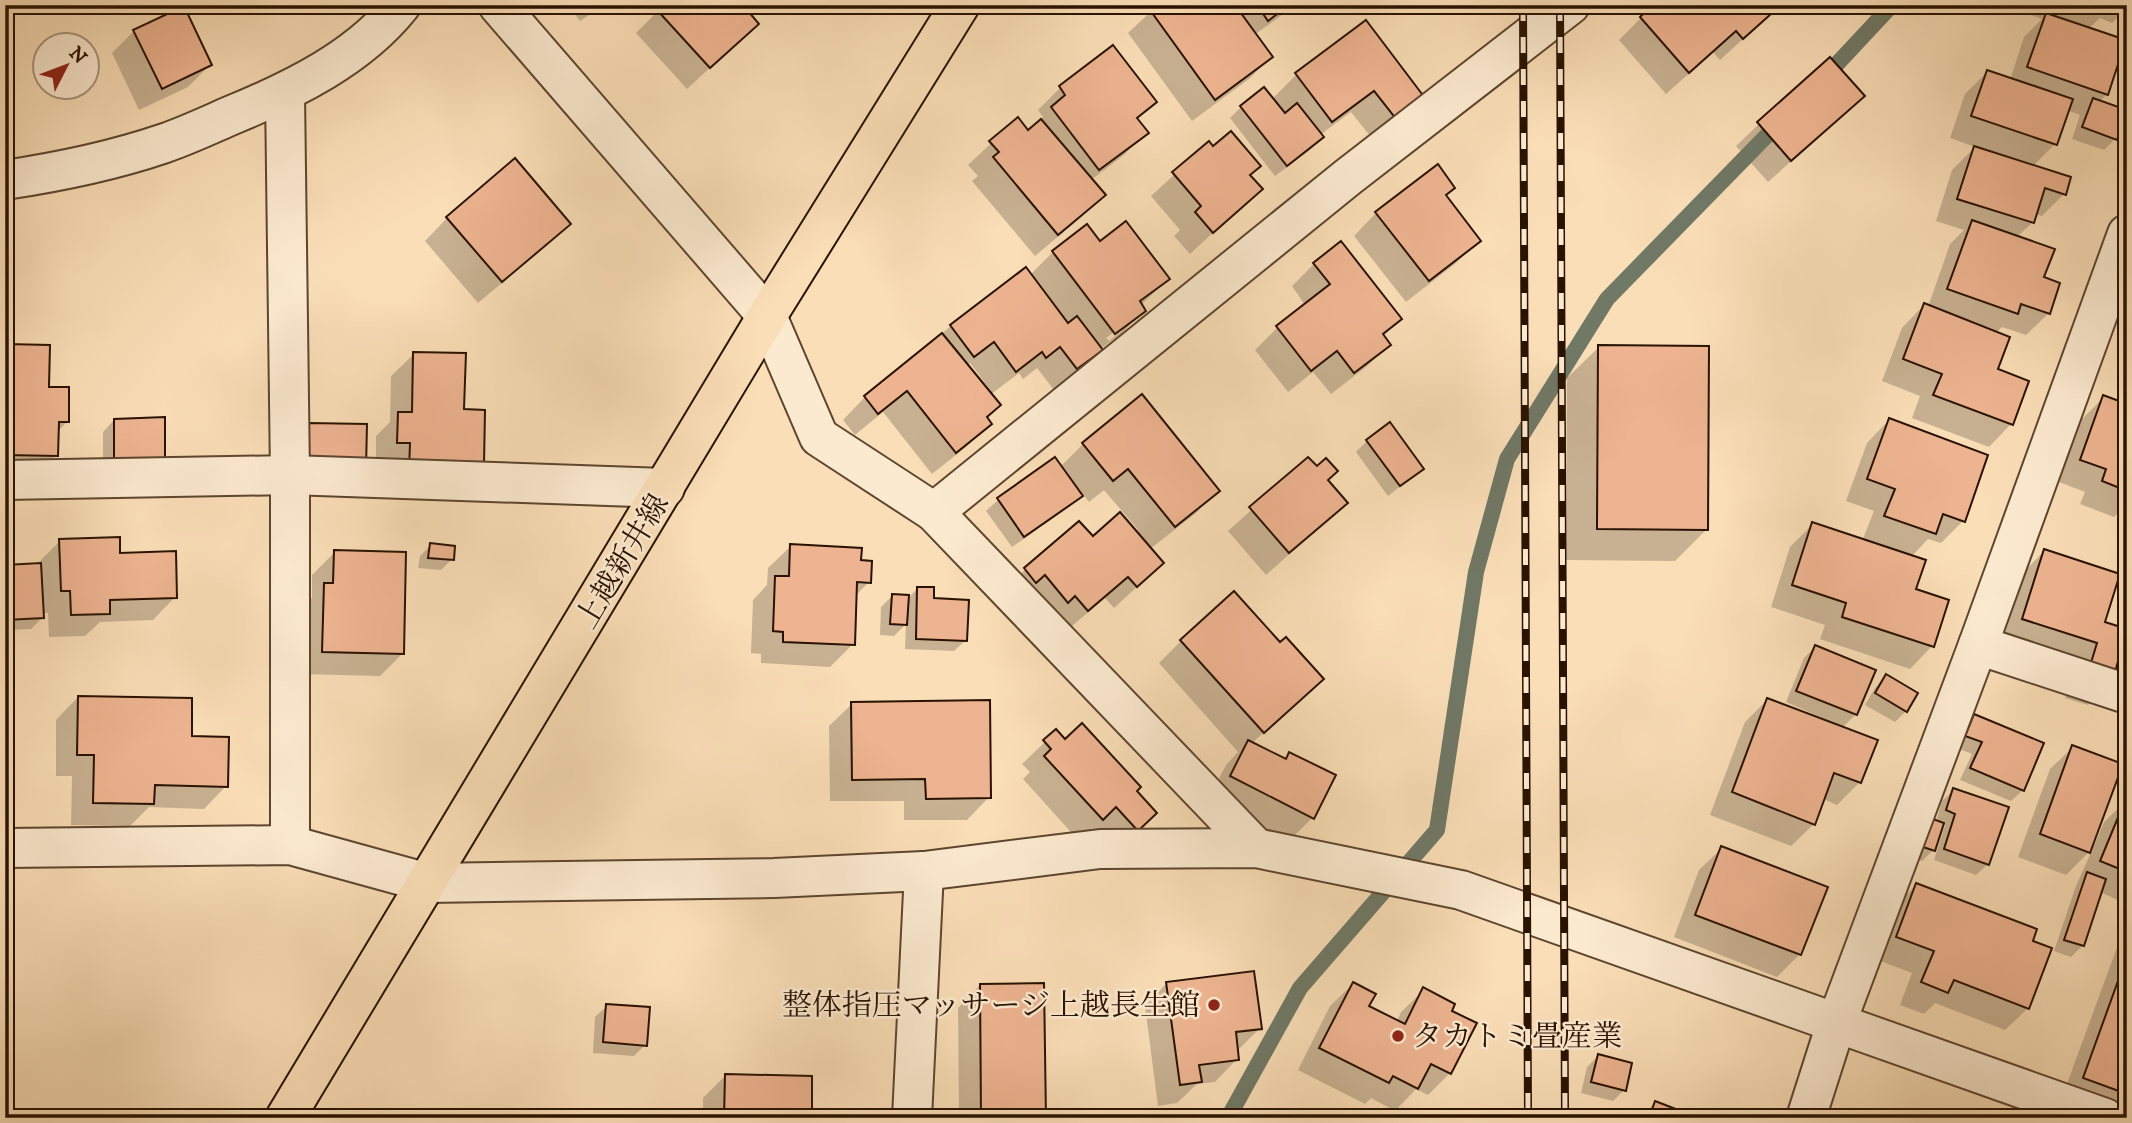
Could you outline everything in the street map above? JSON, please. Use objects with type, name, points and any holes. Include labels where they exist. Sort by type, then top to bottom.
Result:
[{"type":"main road","name":"上越新井線","points":[[285,1118],[767,316],[960,5]]},
{"type":"street","points":[[5,180],[51,173],[162,144],[285,94],[336,62],[386,24],[401,5]]},
{"type":"street","points":[[498,5],[767,316],[819,438],[934,512],[1256,848]]},
{"type":"street","points":[[934,512],[1348,177],[1570,5]]},
{"type":"street","points":[[285,94],[290,475],[290,845]]},
{"type":"street","points":[[1806,1118],[1836,1024],[1978,645],[2112,318],[2127,234]]},
{"type":"street","points":[[5,480],[290,475],[665,488]]},
{"type":"street","points":[[1978,645],[2127,694]]},
{"type":"street","points":[[5,848],[290,845],[428,883],[774,878],[924,871],[1100,849],[1256,848],[1461,890],[2105,1118]]},
{"type":"street","points":[[912,1118],[924,871]]},
{"type":"building","points":[[662,5],[743,5],[759,24],[710,68],[657,10]]},
{"type":"building","points":[[1156,5],[1235,5],[1273,57],[1215,100],[1150,10]]},
{"type":"building","points":[[1257,5],[1289,5],[1268,21]]},
{"type":"building","points":[[1652,5],[1781,5],[1743,39],[1736,31],[1689,73],[1640,17]]},
{"type":"building","points":[[184,6],[212,65],[162,89],[133,30]]},
{"type":"building","points":[[2046,13],[2126,40],[2108,95],[2027,67]]},
{"type":"building","points":[[1366,20],[1425,98],[1397,120],[1374,91],[1332,122],[1295,73]]},
{"type":"building","points":[[1113,45],[1157,102],[1137,118],[1149,133],[1099,170],[1051,107],[1065,95],[1059,86]]},
{"type":"building","points":[[1830,57],[1865,96],[1791,161],[1757,122]]},
{"type":"building","points":[[1987,70],[2073,99],[2057,145],[1971,116]]},
{"type":"building","points":[[1264,87],[1285,113],[1297,103],[1324,137],[1287,166],[1240,106]]},
{"type":"building","points":[[2093,98],[2127,110],[2117,140],[2082,127]]},
{"type":"building","points":[[1018,117],[1028,130],[1041,119],[1106,195],[1058,235],[993,157],[999,152],[989,141]]},
{"type":"building","points":[[1231,131],[1261,166],[1250,175],[1263,189],[1213,233],[1195,212],[1201,206],[1172,172],[1209,141],[1213,146]]},
{"type":"building","points":[[1974,146],[2071,177],[2066,195],[2045,188],[2034,223],[1957,199]]},
{"type":"building","points":[[515,158],[571,224],[502,282],[446,217]]},
{"type":"building","points":[[1438,164],[1455,188],[1446,195],[1481,241],[1429,281],[1375,212]]},
{"type":"building","points":[[1972,220],[2055,249],[2044,277],[2060,283],[2050,314],[2021,304],[2018,314],[1947,289]]},
{"type":"building","points":[[1126,221],[1170,279],[1140,301],[1146,311],[1115,334],[1052,251],[1087,224],[1100,241]]},
{"type":"building","points":[[1341,241],[1402,319],[1383,334],[1391,345],[1354,373],[1337,351],[1311,371],[1276,326],[1330,284],[1313,263]]},
{"type":"building","points":[[1026,267],[1068,323],[1077,316],[1103,350],[1077,369],[1060,347],[1046,358],[1042,352],[1016,372],[994,342],[974,357],[950,325]]},
{"type":"building","points":[[1924,303],[2010,337],[1998,369],[2029,381],[2013,425],[1933,395],[1942,374],[1903,359]]},
{"type":"building","points":[[942,333],[1001,405],[987,417],[992,424],[956,453],[907,391],[878,414],[864,396]]},
{"type":"building","points":[[5,344],[50,345],[49,387],[69,387],[69,422],[59,422],[58,456],[5,455]]},
{"type":"building","points":[[1598,345],[1709,346],[1708,530],[1597,529]]},
{"type":"building","points":[[413,352],[466,353],[464,409],[485,410],[484,465],[409,471],[410,443],[397,443],[398,412],[412,412]]},
{"type":"building","points":[[1142,394],[1220,491],[1175,527],[1128,469],[1113,481],[1082,443]]},
{"type":"building","points":[[2103,395],[2127,404],[2127,491],[2102,481],[2106,469],[2080,460]]},
{"type":"building","points":[[165,417],[165,465],[114,466],[114,419]]},
{"type":"building","points":[[1889,418],[1988,455],[1965,522],[1943,514],[1936,534],[1884,516],[1895,489],[1867,479]]},
{"type":"building","points":[[1390,422],[1424,469],[1400,486],[1366,440]]},
{"type":"building","points":[[309,423],[367,424],[366,469],[308,468]]},
{"type":"building","points":[[1055,457],[1083,496],[1024,537],[997,498]]},
{"type":"building","points":[[1308,457],[1317,466],[1326,458],[1338,471],[1328,480],[1348,503],[1289,553],[1249,507]]},
{"type":"building","points":[[1120,512],[1164,563],[1137,587],[1128,577],[1088,611],[1075,596],[1068,603],[1045,575],[1036,583],[1024,568],[1079,521],[1093,536]]},
{"type":"building","points":[[1812,522],[1926,560],[1916,589],[1949,600],[1934,647],[1842,617],[1846,603],[1792,585]]},
{"type":"building","points":[[120,537],[120,553],[176,551],[177,598],[110,600],[110,614],[71,615],[70,591],[61,591],[59,539]]},
{"type":"building","points":[[430,543],[455,546],[454,560],[428,558]]},
{"type":"building","points":[[790,544],[862,548],[861,560],[872,561],[871,583],[857,582],[855,645],[783,642],[783,632],[773,631],[775,576],[789,576]]},
{"type":"building","points":[[2044,549],[2120,574],[2105,622],[2127,629],[2112,683],[2087,676],[2097,643],[2022,619]]},
{"type":"building","points":[[334,550],[406,552],[404,654],[322,652],[324,583],[333,583]]},
{"type":"building","points":[[41,563],[44,618],[5,620],[5,565]]},
{"type":"building","points":[[917,587],[934,587],[934,598],[969,600],[967,641],[916,639]]},
{"type":"building","points":[[1234,591],[1280,642],[1286,637],[1324,679],[1264,733],[1180,640]]},
{"type":"building","points":[[892,594],[909,595],[907,625],[890,624]]},
{"type":"building","points":[[1815,645],[1876,670],[1857,715],[1796,691]]},
{"type":"building","points":[[1886,674],[1918,693],[1907,712],[1875,693]]},
{"type":"building","points":[[78,696],[192,698],[192,736],[229,737],[228,787],[155,785],[154,804],[93,803],[94,755],[77,755]]},
{"type":"building","points":[[1767,698],[1878,740],[1861,783],[1834,773],[1815,825],[1732,792]]},
{"type":"building","points":[[990,700],[991,798],[926,799],[925,779],[852,780],[851,702]]},
{"type":"building","points":[[1974,714],[2044,743],[2024,791],[1970,768],[1982,742],[1965,736]]},
{"type":"building","points":[[5,715],[8,715],[8,827],[5,827]]},
{"type":"building","points":[[1082,723],[1141,787],[1137,791],[1157,813],[1138,831],[1116,807],[1103,820],[1044,756],[1051,749],[1043,740],[1056,729],[1065,739]]},
{"type":"building","points":[[1248,740],[1286,759],[1289,752],[1336,775],[1314,819],[1230,776]]},
{"type":"building","points":[[2072,745],[2123,764],[2090,853],[2040,834]]},
{"type":"building","points":[[1953,788],[2009,807],[1989,865],[1944,849],[1955,814],[1946,810]]},
{"type":"building","points":[[2127,798],[2127,872],[2100,861]]},
{"type":"building","points":[[1930,818],[1944,823],[1935,851],[1920,846]]},
{"type":"building","points":[[1721,846],[1828,887],[1801,955],[1695,915]]},
{"type":"building","points":[[2087,872],[2106,879],[2084,946],[2064,940]]},
{"type":"building","points":[[1916,883],[2037,929],[2033,941],[2052,948],[2029,1009],[1954,980],[1948,993],[1921,982],[1934,951],[1896,937]]},
{"type":"building","points":[[2127,956],[2127,1094],[2083,1078]]},
{"type":"building","name":"整体指圧マッサージ上越長生館","points":[[1254,971],[1262,1029],[1236,1032],[1239,1060],[1199,1065],[1202,1082],[1180,1085],[1166,982]]},
{"type":"building","name":"タカトミ畳産業","points":[[1353,982],[1376,994],[1369,1006],[1405,1024],[1423,987],[1455,1004],[1452,1011],[1477,1023],[1451,1074],[1431,1064],[1418,1089],[1393,1076],[1389,1083],[1319,1048]]},
{"type":"building","points":[[1044,983],[1046,1118],[981,1118],[980,984]]},
{"type":"building","points":[[606,1004],[650,1007],[647,1046],[603,1042]]},
{"type":"building","points":[[1598,1054],[1632,1063],[1626,1091],[1591,1082]]},
{"type":"building","points":[[725,1074],[812,1076],[812,1109],[862,1109],[862,1118],[724,1118]]},
{"type":"building","points":[[1655,1101],[1699,1118],[1649,1118]]},
{"type":"waterway","points":[[1822,80],[1892,5]]},
{"type":"waterway","points":[[1228,1118],[1300,988],[1437,830],[1476,572],[1507,459],[1607,299],[1781,121]]},
{"type":"railway","points":[[1523,5],[1528,1118]]},
{"type":"railway","points":[[1560,5],[1565,1118]]},
{"type":"place","name":"整体指圧マッサージ上越長生館","points":[[1214,1005]]},
{"type":"place","name":"タカトミ畳産業","points":[[1398,1036]]}]
